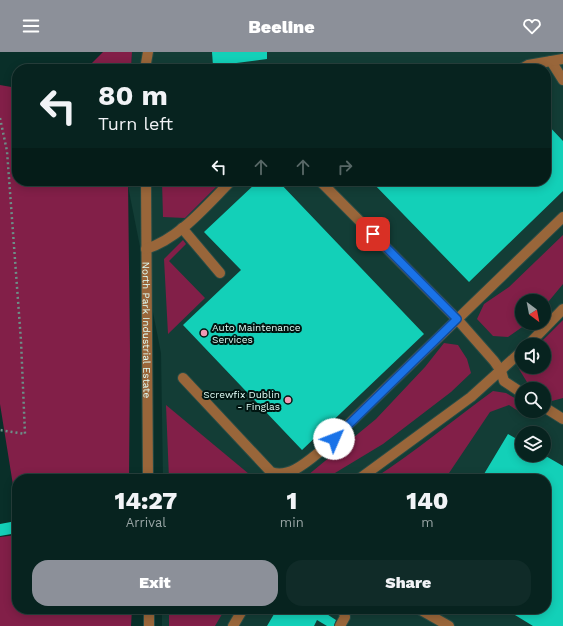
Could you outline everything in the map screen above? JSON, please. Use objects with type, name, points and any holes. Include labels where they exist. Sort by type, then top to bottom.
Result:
[{"type":"street","points":[[146,64],[148,52]]},
{"type":"street","points":[[534,64],[563,59]]},
{"type":"street","points":[[551,61],[563,80]]},
{"type":"street","name":"North Park Industrial Estate","points":[[146,186],[148,474]]},
{"type":"street","points":[[146,249],[158,245],[176,234],[227,186]]},
{"type":"street","points":[[325,186],[457,319],[494,361],[501,371],[504,381],[515,388]]},
{"type":"street","points":[[183,378],[271,472],[283,474],[301,466],[323,449],[563,217]]},
{"type":"street","points":[[182,228],[220,273]]},
{"type":"street","points":[[535,338],[563,309]]},
{"type":"street","points":[[366,474],[471,397],[515,358]]},
{"type":"street","points":[[551,411],[562,417]]},
{"type":"street","points":[[149,614],[149,626]]},
{"type":"street","points":[[233,626],[240,614]]},
{"type":"street","points":[[340,626],[345,617],[344,614]]},
{"type":"street","points":[[428,614],[449,626]]},
{"type":"path","points":[[0,118],[7,151],[21,341],[25,434],[0,430]]},
{"type":"shaded area","points":[[103,52],[132,52],[131,64],[91,64]]},
{"type":"shaded area","points":[[132,52],[563,52],[563,626],[162,626],[162,614],[551,614],[551,474],[163,474],[161,353],[128,186],[551,186],[551,64],[131,64]]},
{"type":"shaded area","points":[[0,85],[12,87],[12,186],[128,186],[130,352],[129,474],[12,474],[12,479],[0,404]]},
{"type":"shaded area","points":[[162,186],[217,186],[185,218],[163,217]]},
{"type":"shaded area","points":[[563,235],[563,284],[551,299],[551,294],[515,294],[515,330],[518,330],[508,337],[493,336],[477,319],[484,304],[509,287]]},
{"type":"shaded area","points":[[183,240],[186,244],[169,261],[205,298],[168,334],[164,259]]},
{"type":"shaded area","points":[[563,320],[563,398],[552,401],[551,382],[527,382],[522,374],[551,374],[551,338],[545,338]]},
{"type":"shaded area","points":[[444,343],[458,345],[467,359],[471,373],[451,392],[383,444],[333,474],[309,474],[376,419],[425,367]]},
{"type":"shaded area","points":[[493,391],[506,393],[515,398],[515,409],[509,405],[490,412],[448,474],[381,474]]},
{"type":"shaded area","points":[[166,405],[249,474],[169,474]]},
{"type":"shaded area","points":[[12,536],[12,614],[132,614],[131,626],[0,626],[0,537]]},
{"type":"shaded area","points":[[169,614],[222,614],[215,626],[169,626]]},
{"type":"building","points":[[212,52],[267,52],[267,59],[228,64],[213,64]]},
{"type":"building","points":[[551,128],[563,141],[563,191],[469,282],[376,186],[551,186]]},
{"type":"building","points":[[253,186],[283,186],[424,334],[302,450],[183,325],[241,270],[204,232]]},
{"type":"building","points":[[508,434],[515,438],[515,462],[551,462],[551,459],[563,466],[563,626],[533,626],[513,614],[551,614],[551,474],[484,474]]},
{"type":"building","points":[[12,522],[12,534],[0,536],[0,524]]},
{"type":"building","points":[[274,614],[327,614],[336,620],[334,626],[327,626],[317,620],[314,626],[267,626]]},
{"type":"place","name":"Auto Maintenance Services","points":[[204,333]]},
{"type":"place","name":"Screwfix Dublin - Finglas","points":[[288,400]]},
{"type":"route","points":[[334,439],[457,319],[373,234]]}]
